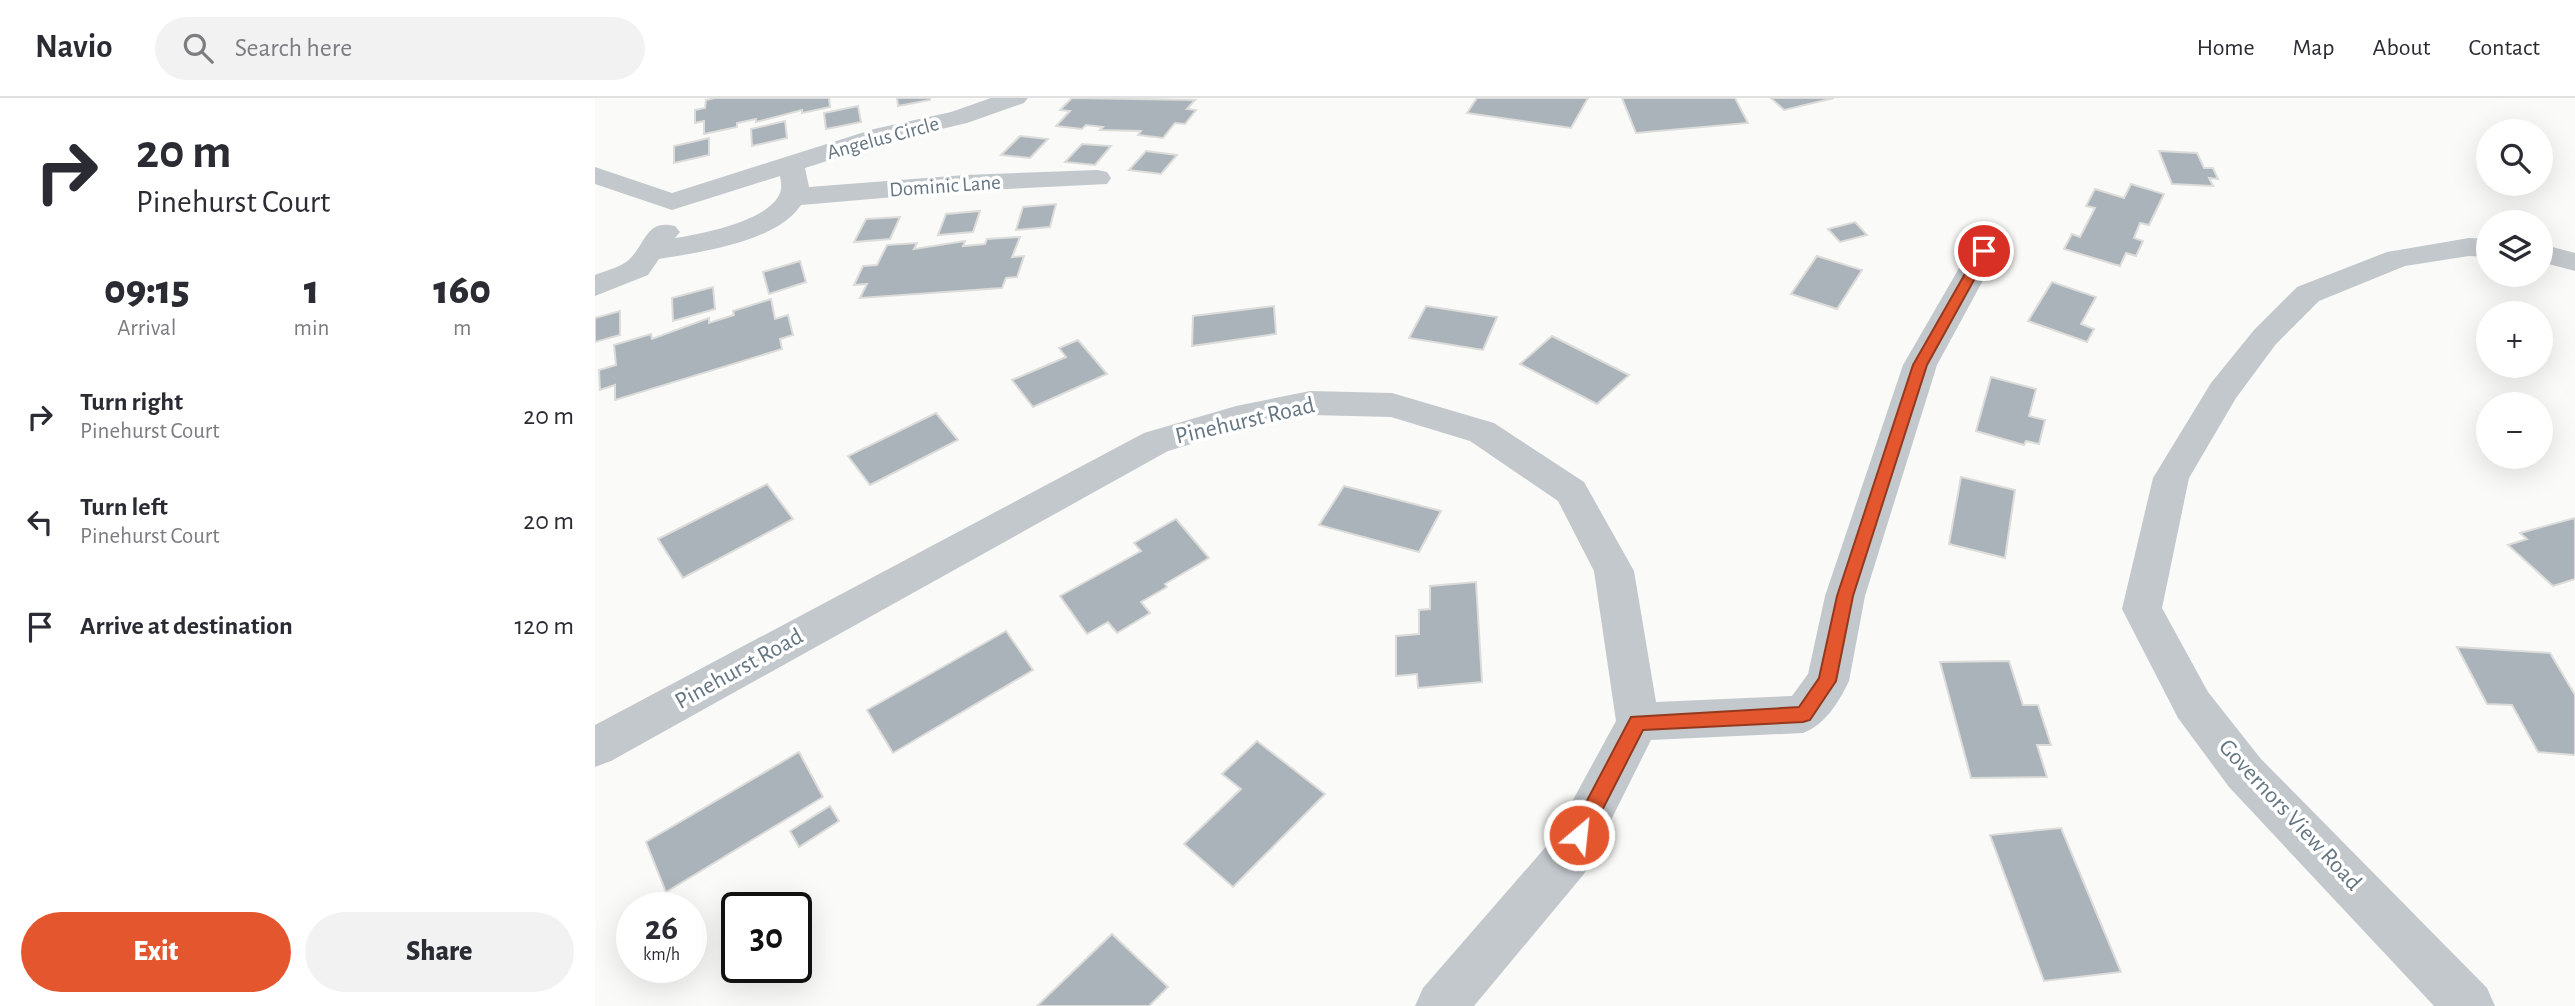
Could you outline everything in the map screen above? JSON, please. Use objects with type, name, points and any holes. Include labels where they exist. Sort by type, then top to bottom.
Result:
[{"type":"street","name":"Angelus Circle","points":[[672,202],[883,135],[958,118],[1015,98]]},
{"type":"street","points":[[650,252],[715,239],[749,229],[775,217],[793,197],[797,182],[791,164]]},
{"type":"street","points":[[595,175],[672,202],[665,233],[637,268],[595,286]]},
{"type":"street","name":"Dominic Lane","points":[[793,197],[965,183],[1097,178]]},
{"type":"street","name":"Governors View Road","points":[[2469,1006],[2245,773],[2193,705],[2141,608],[2171,478],[2223,391],[2265,337],[2308,294],[2398,258],[2476,247]]},
{"type":"street","points":[[1441,1006],[1567,858],[1638,722],[1803,714],[1828,681],[1845,596],[1920,365],[1984,251]]},
{"type":"street","points":[[2553,256],[2575,262]]},
{"type":"street","name":"Pinehurst Road","points":[[595,747],[1156,442],[1236,418],[1310,403],[1392,405],[1482,432],[1571,492],[1614,571],[1638,722]]},
{"type":"building","points":[[829,98],[830,107],[802,113],[802,110],[756,122],[756,119],[737,123],[737,127],[704,134],[704,121],[695,123],[695,110],[705,108],[706,100]]},
{"type":"building","points":[[897,98],[930,98],[930,100],[898,106]]},
{"type":"building","points":[[1072,98],[1195,100],[1187,109],[1196,110],[1185,124],[1175,123],[1163,138],[1138,135],[1141,131],[1100,130],[1103,127],[1086,125],[1082,129],[1056,126],[1070,111],[1060,110]]},
{"type":"building","points":[[1477,98],[1588,98],[1571,128],[1467,113]]},
{"type":"building","points":[[1622,98],[1735,98],[1748,123],[1636,133]]},
{"type":"building","points":[[1771,98],[1834,98],[1784,110]]},
{"type":"building","points":[[858,106],[861,122],[826,129],[824,113]]},
{"type":"building","points":[[785,121],[787,138],[752,146],[751,129]]},
{"type":"building","points":[[1020,136],[1048,139],[1030,158],[1001,155]]},
{"type":"building","points":[[709,138],[709,155],[674,163],[674,146]]},
{"type":"building","points":[[1082,144],[1111,146],[1095,165],[1065,162]]},
{"type":"building","points":[[1146,151],[1177,155],[1161,174],[1129,170]]},
{"type":"building","points":[[2159,151],[2197,153],[2204,168],[2213,168],[2218,179],[2209,178],[2213,186],[2172,184]]},
{"type":"building","points":[[2131,184],[2164,194],[2149,225],[2140,223],[2134,238],[2143,241],[2136,256],[2126,253],[2120,266],[2064,249],[2072,234],[2080,237],[2095,208],[2086,206],[2095,189],[2124,198]]},
{"type":"building","points":[[1056,204],[1050,227],[1016,230],[1023,207]]},
{"type":"building","points":[[980,211],[973,232],[938,235],[946,214]]},
{"type":"building","points":[[900,217],[890,239],[854,242],[866,219]]},
{"type":"building","points":[[1855,222],[1867,235],[1840,242],[1828,229]]},
{"type":"building","points":[[1020,237],[1012,257],[1024,256],[1017,277],[1006,278],[1002,288],[860,298],[867,284],[854,285],[863,266],[877,265],[887,245],[917,243],[914,249],[965,241],[963,246],[985,244],[987,239]]},
{"type":"building","points":[[1817,256],[1862,270],[1837,309],[1791,294]]},
{"type":"building","points":[[800,261],[806,282],[769,294],[763,272]]},
{"type":"building","points":[[2052,282],[2096,297],[2081,324],[2094,329],[2087,342],[2028,321]]},
{"type":"building","points":[[713,287],[715,309],[673,321],[672,298]]},
{"type":"building","points":[[771,299],[775,319],[788,315],[793,335],[780,339],[782,349],[615,400],[615,385],[600,390],[599,370],[616,365],[614,345],[651,334],[652,339],[709,318],[709,323],[734,315],[733,311]]},
{"type":"building","points":[[1274,306],[1276,334],[1192,346],[1193,316]]},
{"type":"building","points":[[1426,306],[1497,317],[1483,350],[1409,338]]},
{"type":"building","points":[[620,311],[620,335],[595,342],[595,318]]},
{"type":"building","points":[[1552,336],[1629,375],[1597,404],[1520,364]]},
{"type":"building","points":[[1078,340],[1107,374],[1033,407],[1012,380],[1066,357],[1059,348]]},
{"type":"building","points":[[1991,377],[2036,389],[2029,416],[2045,420],[2039,444],[2026,441],[2024,445],[1976,431]]},
{"type":"building","points":[[936,413],[958,440],[870,485],[848,456]]},
{"type":"building","points":[[1961,477],[2015,490],[2005,558],[1949,544]]},
{"type":"building","points":[[767,484],[793,519],[683,578],[658,539]]},
{"type":"building","points":[[1344,486],[1441,511],[1419,552],[1319,525]]},
{"type":"building","points":[[2575,518],[2575,579],[2553,586],[2508,545],[2527,539],[2520,533]]},
{"type":"building","points":[[1176,519],[1209,558],[1141,602],[1150,613],[1117,633],[1108,622],[1087,634],[1060,596],[1141,551],[1134,543]]},
{"type":"building","points":[[1476,582],[1482,682],[1418,688],[1417,674],[1396,676],[1396,636],[1419,634],[1419,610],[1430,609],[1430,586]]},
{"type":"building","points":[[1006,631],[1033,670],[893,753],[867,710]]},
{"type":"building","points":[[2457,647],[2550,653],[2575,695],[2575,755],[2538,752],[2512,705],[2487,704]]},
{"type":"building","points":[[2009,661],[2023,705],[2038,705],[2051,745],[2037,745],[2047,777],[1971,778],[1940,662]]},
{"type":"building","points":[[1257,741],[1325,794],[1233,887],[1184,844],[1241,789],[1222,774]]},
{"type":"building","points":[[799,752],[823,797],[666,892],[646,842]]},
{"type":"building","points":[[830,806],[839,821],[799,847],[790,831]]},
{"type":"building","points":[[2061,828],[2121,972],[2044,981],[1990,835]]},
{"type":"building","points":[[1112,934],[1168,987],[1149,1006],[1037,1006]]},
{"type":"route","points":[[1579,835],[1638,722],[1803,714],[1828,681],[1845,596],[1920,365],[1984,251]]}]
